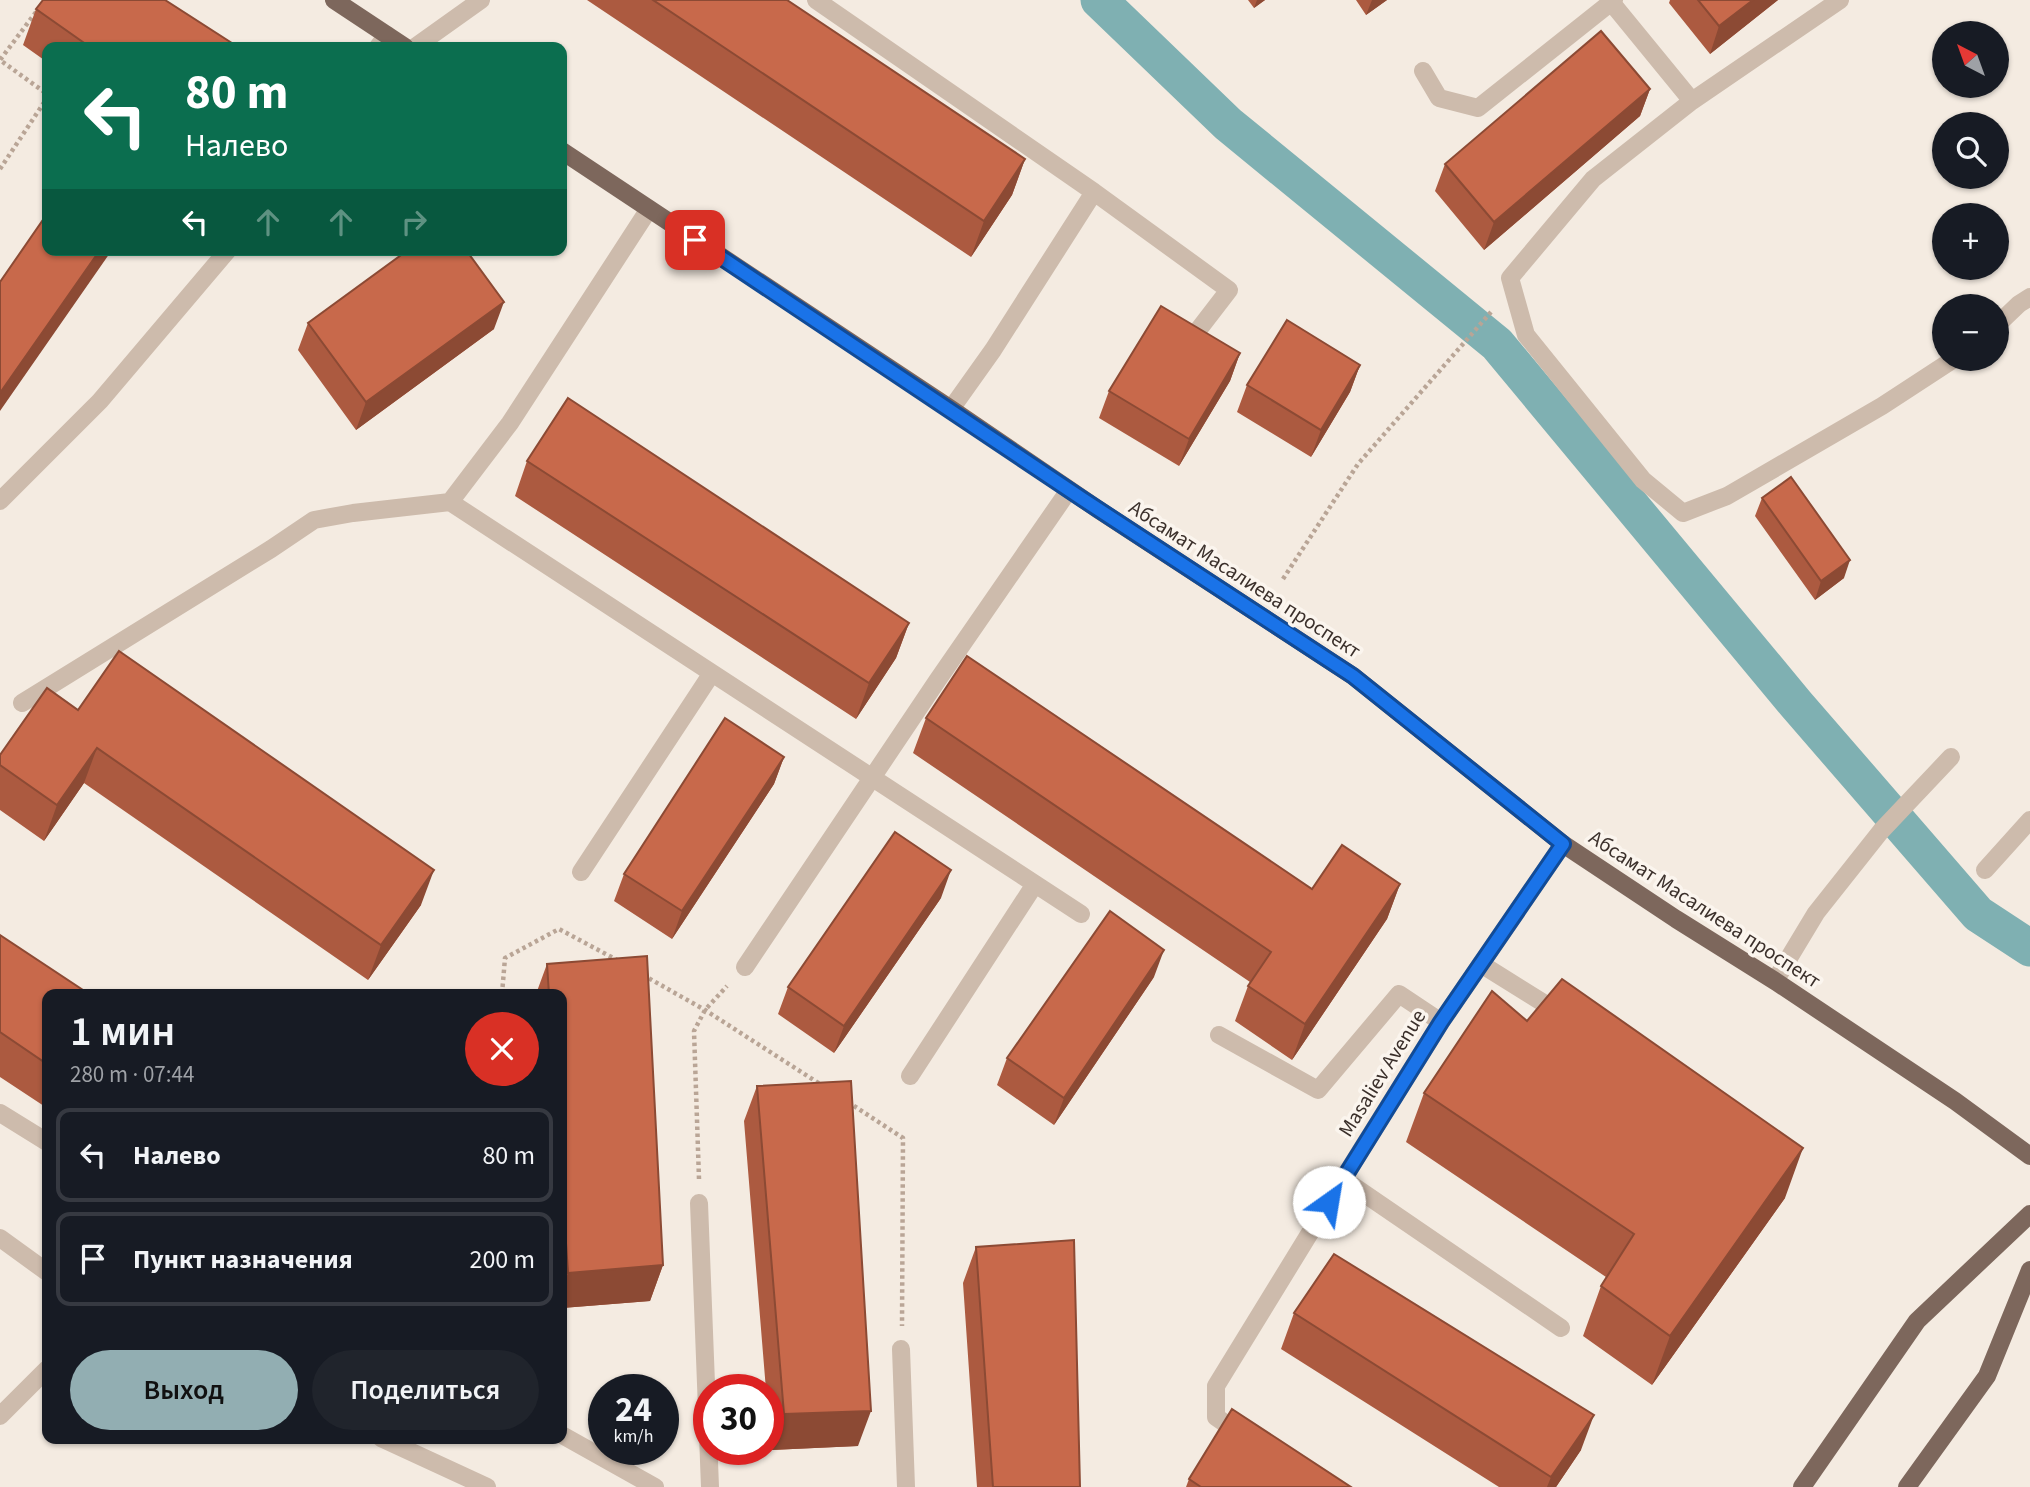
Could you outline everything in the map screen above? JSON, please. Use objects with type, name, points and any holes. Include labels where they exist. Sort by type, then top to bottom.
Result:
[{"type":"main road","points":[[334,0],[383,41]]},
{"type":"main road","name":"Абсамат Масалиева проспект","points":[[567,154],[1353,676],[1563,844],[1955,1101],[2030,1156]]},
{"type":"main road","points":[[1802,1487],[1917,1321],[2030,1214]]},
{"type":"main road","points":[[1907,1487],[1987,1376],[2030,1270]]},
{"type":"street","points":[[422,42],[481,0]]},
{"type":"street","points":[[816,0],[1094,192],[1228,290],[1189,342]]},
{"type":"street","points":[[1840,0],[1692,101],[1593,178],[1510,278],[1526,335],[1643,480],[1683,513],[1727,496],[1882,406],[1936,371]]},
{"type":"street","points":[[1423,71],[1439,98],[1478,108],[1612,1],[1692,101]]},
{"type":"street","points":[[951,410],[993,351],[1094,192]]},
{"type":"street","points":[[450,502],[510,423],[649,209]]},
{"type":"street","points":[[0,501],[100,401],[223,256]]},
{"type":"street","points":[[2009,314],[2030,297]]},
{"type":"street","points":[[745,967],[1069,490]]},
{"type":"street","points":[[22,703],[314,520],[450,502],[1081,914]]},
{"type":"street","points":[[582,872],[712,673]]},
{"type":"street","points":[[1775,981],[1816,913],[1881,831],[1951,757]]},
{"type":"street","points":[[1985,870],[2030,820]]},
{"type":"street","name":"Masaliev Avenue","points":[[1261,1448],[1216,1417],[1216,1386],[1441,1022],[1563,844]]},
{"type":"street","points":[[910,1076],[1035,884]]},
{"type":"street","points":[[1481,964],[1580,1026]]},
{"type":"street","points":[[1219,1035],[1318,1090],[1399,994],[1441,1022]]},
{"type":"street","points":[[0,1113],[42,1139]]},
{"type":"street","points":[[1343,1180],[1560,1328]]},
{"type":"street","points":[[699,1203],[710,1487]]},
{"type":"street","points":[[0,1238],[42,1268]]},
{"type":"street","points":[[901,1349],[906,1487]]},
{"type":"street","points":[[0,1416],[42,1374]]},
{"type":"street","points":[[567,1438],[655,1487]]},
{"type":"street","points":[[394,1444],[487,1487]]},
{"type":"path","points":[[37,10],[0,60],[42,92]]},
{"type":"path","points":[[0,169],[42,104]]},
{"type":"path","points":[[1283,579],[1357,464],[1492,311]]},
{"type":"path","points":[[502,989],[505,958],[559,929],[620,962]]},
{"type":"path","points":[[632,969],[705,1010],[833,1092]]},
{"type":"path","points":[[699,1203],[694,1031],[705,1010]]},
{"type":"path","points":[[845,1100],[903,1138],[901,1349]]},
{"type":"building","points":[[43,0],[165,0],[230,42],[83,42],[36,9]]},
{"type":"building","points":[[653,0],[787,0],[1025,159],[984,221]]},
{"type":"building","points":[[1698,0],[1753,0],[1719,26]]},
{"type":"building","points":[[1601,31],[1650,89],[1494,222],[1445,164]]},
{"type":"building","points":[[42,221],[42,256],[96,256],[0,393],[0,282]]},
{"type":"building","points":[[400,256],[470,256],[504,302],[366,402],[308,323]]},
{"type":"building","points":[[1161,306],[1240,353],[1189,439],[1109,391]]},
{"type":"building","points":[[1287,320],[1360,365],[1321,430],[1247,385]]},
{"type":"building","points":[[568,398],[909,623],[869,683],[527,461]]},
{"type":"building","points":[[1791,477],[1850,560],[1821,581],[1762,498]]},
{"type":"building","points":[[119,651],[434,870],[381,945],[97,748],[57,805],[0,765],[0,755],[47,688],[78,710]]},
{"type":"building","points":[[967,656],[1312,889],[1342,845],[1400,884],[1305,1024],[1248,986],[1271,952],[926,718]]},
{"type":"building","points":[[725,718],[784,757],[682,911],[624,874]]},
{"type":"building","points":[[895,832],[951,870],[844,1026],[788,987]]},
{"type":"building","points":[[1110,911],[1164,950],[1064,1098],[1007,1058]]},
{"type":"building","points":[[0,935],[81,989],[42,989],[42,1061],[0,1032]]},
{"type":"building","points":[[647,956],[663,1265],[568,1273],[567,989],[549,989],[547,964]]},
{"type":"building","points":[[1562,979],[1803,1148],[1670,1336],[1601,1286],[1634,1234],[1424,1093],[1492,991],[1527,1021]]},
{"type":"building","points":[[851,1081],[871,1411],[784,1414],[784,1374],[781,1374],[757,1086]]},
{"type":"building","points":[[1074,1240],[1080,1487],[993,1487],[976,1247]]},
{"type":"building","points":[[1334,1254],[1594,1415],[1551,1477],[1294,1313]]},
{"type":"building","points":[[1232,1409],[1351,1487],[1201,1487],[1189,1479]]},
{"type":"waterway","points":[[1099,0],[1228,124],[1497,344],[1796,704],[1978,914],[2030,948]]},
{"type":"route","points":[[695,240],[1353,676],[1563,844],[1441,1022],[1329,1202]]}]
